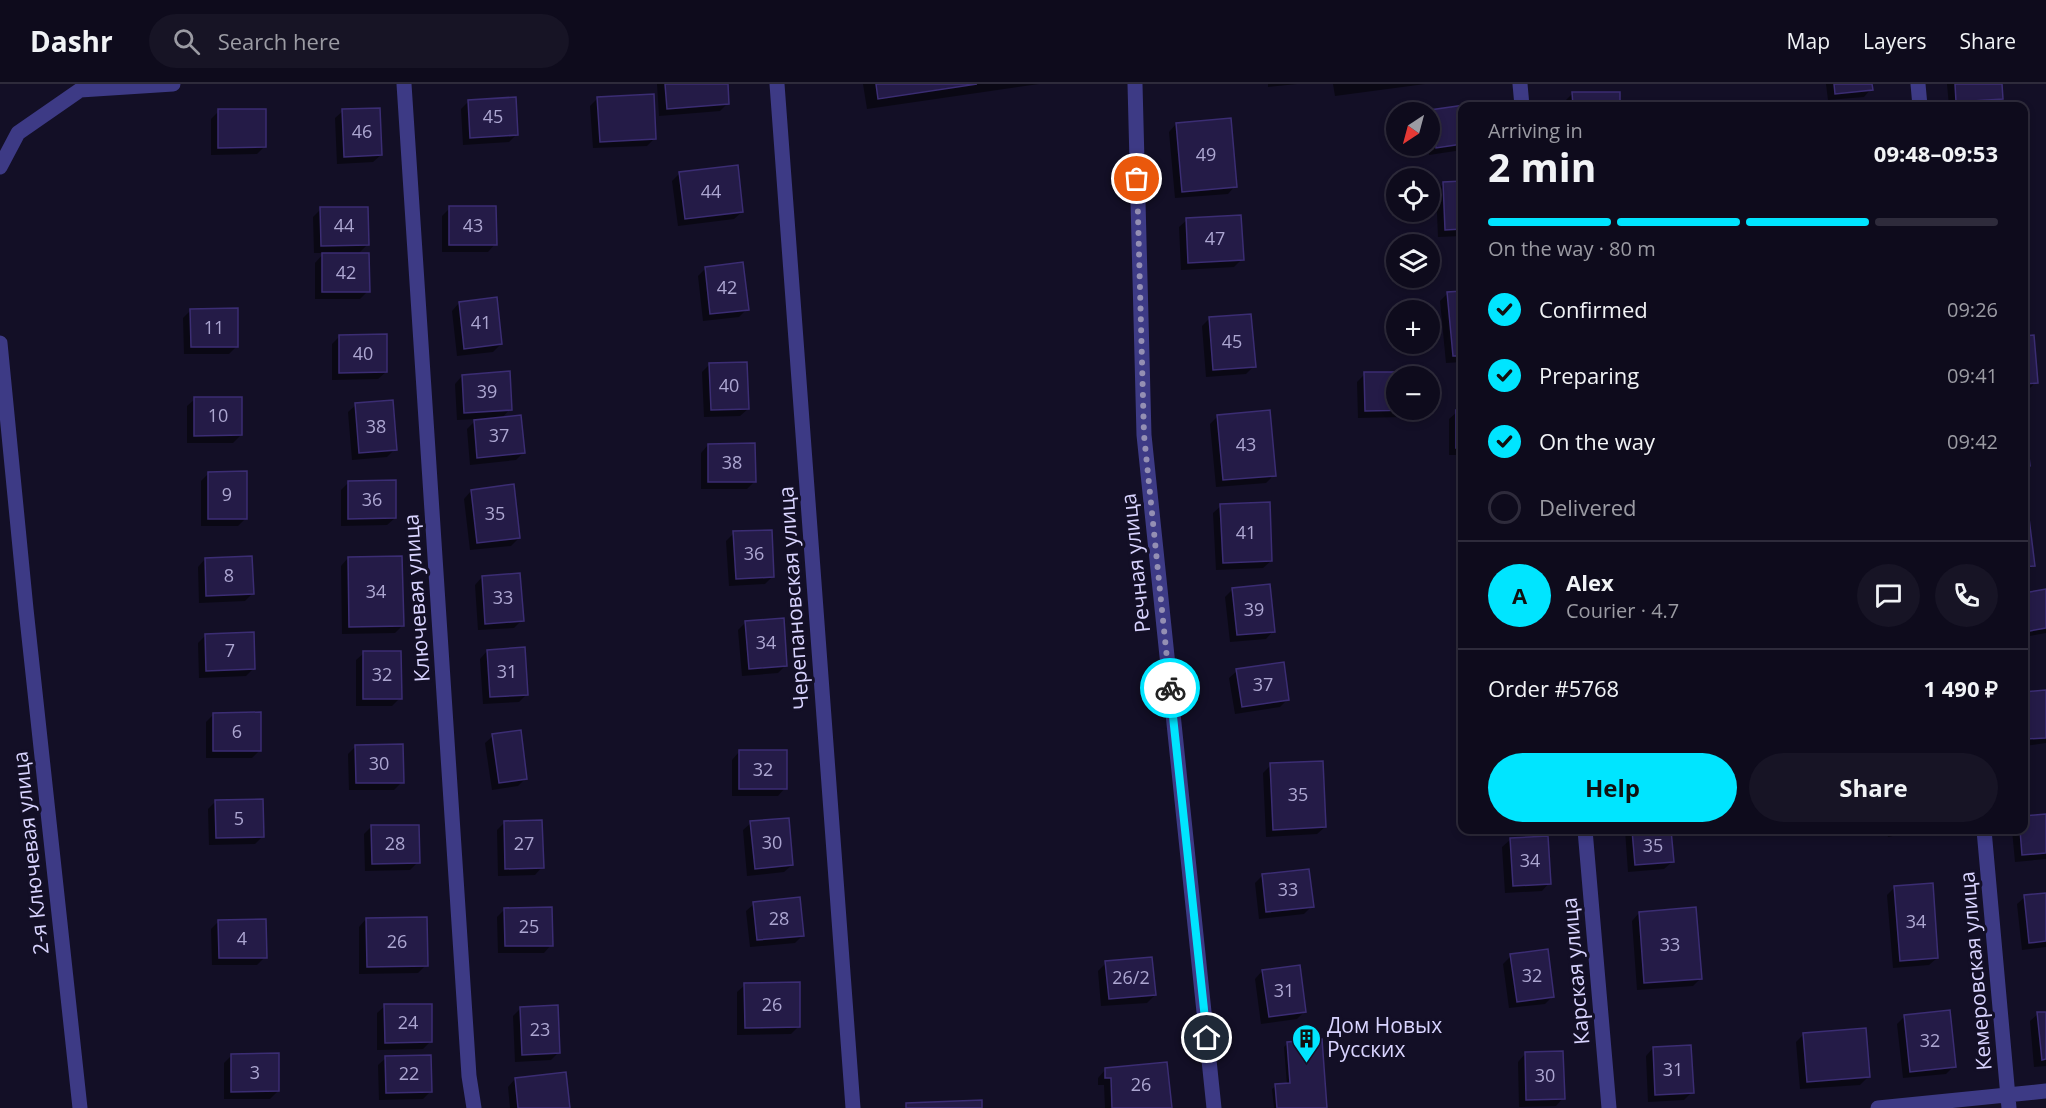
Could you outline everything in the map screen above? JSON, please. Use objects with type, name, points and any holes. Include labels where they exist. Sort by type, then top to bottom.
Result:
[{"type":"street","points":[[0,167],[18,133],[80,90],[173,84]]},
{"type":"street","name":"Ключевая улица","points":[[404,84],[469,1076],[474,1108]]},
{"type":"street","name":"Черепановская улица","points":[[777,84],[853,1108]]},
{"type":"street","name":"Речная улица","points":[[1135,84],[1144,435],[1214,1108]]},
{"type":"street","points":[[1520,84],[1522,102]]},
{"type":"street","points":[[1918,84],[1920,102]]},
{"type":"street","name":"2-я Ключевая улица","points":[[0,343],[26,609],[80,1108]]},
{"type":"street","name":"Карская улица","points":[[1585,834],[1609,1108]]},
{"type":"street","name":"Кемеровская улица","points":[[1984,834],[2008,1101]]},
{"type":"street","points":[[1878,1108],[2008,1101],[2046,1091]]},
{"type":"building","points":[[665,84],[728,84],[729,104],[667,109]]},
{"type":"building","points":[[876,84],[977,84],[878,99]]},
{"type":"building","points":[[1834,84],[1872,84],[1873,90],[1835,94]]},
{"type":"building","points":[[1955,84],[2002,84],[2003,99],[1956,102]]},
{"type":"building","points":[[1572,92],[1620,92],[1620,102],[1573,102]]},
{"type":"building","points":[[654,94],[656,139],[600,142],[597,97]]},
{"type":"building","points":[[516,97],[518,135],[470,138],[468,100]]},
{"type":"building","points":[[1458,106],[1458,145],[1440,147],[1440,109]]},
{"type":"building","points":[[380,108],[382,155],[344,157],[342,109]]},
{"type":"building","points":[[218,109],[266,109],[266,147],[218,148]]},
{"type":"building","points":[[1231,118],[1237,187],[1182,192],[1176,123]]},
{"type":"building","points":[[738,165],[743,212],[685,219],[679,172]]},
{"type":"building","points":[[1458,181],[1458,229],[1445,230],[1443,182]]},
{"type":"building","points":[[449,206],[496,206],[497,245],[449,245]]},
{"type":"building","points":[[320,207],[368,207],[369,245],[321,246]]},
{"type":"building","points":[[1241,215],[1244,260],[1188,263],[1186,218]]},
{"type":"building","points":[[322,253],[369,253],[370,292],[322,292]]},
{"type":"building","points":[[743,262],[749,310],[710,314],[705,267]]},
{"type":"building","points":[[1458,291],[1458,356],[1453,356],[1447,292]]},
{"type":"building","points":[[497,297],[502,344],[464,349],[459,302]]},
{"type":"building","points":[[238,308],[238,347],[191,347],[190,309]]},
{"type":"building","points":[[1251,314],[1256,367],[1213,370],[1209,317]]},
{"type":"building","points":[[387,334],[387,372],[339,373],[339,335]]},
{"type":"building","points":[[2034,335],[2038,383],[2028,384],[2028,336]]},
{"type":"building","points":[[747,362],[749,409],[711,410],[709,363]]},
{"type":"building","points":[[510,371],[512,410],[464,413],[462,375]]},
{"type":"building","points":[[1364,372],[1386,372],[1386,411],[1365,411]]},
{"type":"building","points":[[194,397],[242,397],[242,435],[194,436]]},
{"type":"building","points":[[393,400],[397,450],[359,453],[355,403]]},
{"type":"building","points":[[1270,410],[1276,476],[1223,480],[1217,415]]},
{"type":"building","points":[[1456,410],[1458,410],[1458,448],[1456,448]]},
{"type":"building","points":[[521,415],[525,453],[477,458],[474,420]]},
{"type":"building","points":[[755,443],[756,482],[708,482],[708,444]]},
{"type":"building","points":[[247,471],[247,519],[208,519],[208,472]]},
{"type":"building","points":[[396,480],[396,518],[348,519],[348,481]]},
{"type":"building","points":[[514,484],[520,538],[477,543],[471,490]]},
{"type":"building","points":[[1270,502],[1272,561],[1223,563],[1220,504]]},
{"type":"building","points":[[2028,518],[2035,566],[2028,567]]},
{"type":"building","points":[[772,530],[774,577],[736,579],[733,531]]},
{"type":"building","points":[[252,556],[254,594],[206,596],[205,558]]},
{"type":"building","points":[[402,556],[404,626],[349,627],[348,557]]},
{"type":"building","points":[[520,573],[524,621],[485,624],[482,576]]},
{"type":"building","points":[[1270,584],[1275,632],[1237,635],[1232,588]]},
{"type":"building","points":[[2046,589],[2046,628],[2028,631],[2028,592]]},
{"type":"building","points":[[784,618],[787,666],[749,669],[745,621]]},
{"type":"building","points":[[254,632],[255,669],[206,671],[205,634]]},
{"type":"building","points":[[525,647],[528,695],[490,697],[487,650]]},
{"type":"building","points":[[363,651],[401,651],[402,699],[363,699]]},
{"type":"building","points":[[1284,662],[1289,700],[1242,707],[1236,669]]},
{"type":"building","points":[[2046,690],[2046,738],[2028,739],[2028,692]]},
{"type":"building","points":[[261,712],[261,751],[213,751],[213,713]]},
{"type":"building","points":[[521,730],[527,779],[499,783],[492,734]]},
{"type":"building","points":[[403,744],[404,783],[356,783],[355,745]]},
{"type":"building","points":[[739,750],[787,750],[787,789],[739,789]]},
{"type":"building","points":[[1323,761],[1326,827],[1273,830],[1270,763]]},
{"type":"building","points":[[263,799],[264,837],[216,838],[215,800]]},
{"type":"building","points":[[2046,814],[2046,853],[2022,855],[2020,834],[2028,834],[2028,816]]},
{"type":"building","points":[[789,818],[793,865],[755,869],[750,821]]},
{"type":"building","points":[[542,820],[544,868],[505,869],[504,821]]},
{"type":"building","points":[[371,825],[419,825],[420,863],[372,864]]},
{"type":"building","points":[[1632,834],[1671,834],[1674,862],[1635,865]]},
{"type":"building","points":[[1548,836],[1551,884],[1513,886],[1510,838]]},
{"type":"building","points":[[1309,869],[1314,907],[1266,912],[1262,874]]},
{"type":"building","points":[[1933,883],[1938,958],[1900,961],[1894,886]]},
{"type":"building","points":[[2046,893],[2046,941],[2029,943],[2024,895]]},
{"type":"building","points":[[800,897],[804,936],[757,940],[753,902]]},
{"type":"building","points":[[552,907],[553,946],[505,946],[504,908]]},
{"type":"building","points":[[1696,907],[1702,979],[1644,983],[1639,912]]},
{"type":"building","points":[[427,917],[428,966],[367,967],[366,918]]},
{"type":"building","points":[[266,919],[267,958],[219,958],[218,920]]},
{"type":"building","points":[[1548,949],[1554,997],[1517,1002],[1510,954]]},
{"type":"building","points":[[1152,957],[1156,995],[1109,999],[1105,961]]},
{"type":"building","points":[[1300,965],[1306,1012],[1269,1017],[1262,970]]},
{"type":"building","points":[[800,982],[800,1027],[745,1028],[744,983]]},
{"type":"building","points":[[384,1004],[432,1004],[432,1042],[385,1043]]},
{"type":"building","points":[[558,1005],[560,1053],[522,1055],[520,1007]]},
{"type":"building","points":[[1950,1010],[1956,1067],[1910,1072],[1904,1015]]},
{"type":"building","points":[[2037,1012],[2046,1012],[2046,1059],[2042,1060]]},
{"type":"building","points":[[1866,1028],[1870,1077],[1807,1082],[1803,1033]]},
{"type":"building","name":"Дом Новых Русских","points":[[1322,1039],[1327,1108],[1277,1108],[1275,1084],[1290,1083],[1287,1042]]},
{"type":"building","points":[[1691,1045],[1694,1093],[1655,1095],[1653,1047]]},
{"type":"building","points":[[1563,1051],[1565,1099],[1526,1100],[1525,1052]]},
{"type":"building","points":[[279,1053],[279,1091],[231,1092],[231,1054]]},
{"type":"building","points":[[431,1055],[432,1092],[386,1093],[385,1056]]},
{"type":"building","points":[[1167,1062],[1172,1108],[1112,1108],[1111,1078],[1105,1078],[1105,1068]]},
{"type":"building","points":[[566,1072],[570,1108],[518,1108],[515,1078]]},
{"type":"building","points":[[982,1100],[982,1108],[906,1108],[906,1103]]},
{"type":"way so far","points":[[1137,179],[1144,435],[1170,688]]},
{"type":"place","name":"Дом Новых Русских","points":[[1306,1064]]},
{"type":"route","points":[[1170,688],[1207,1038]]}]
